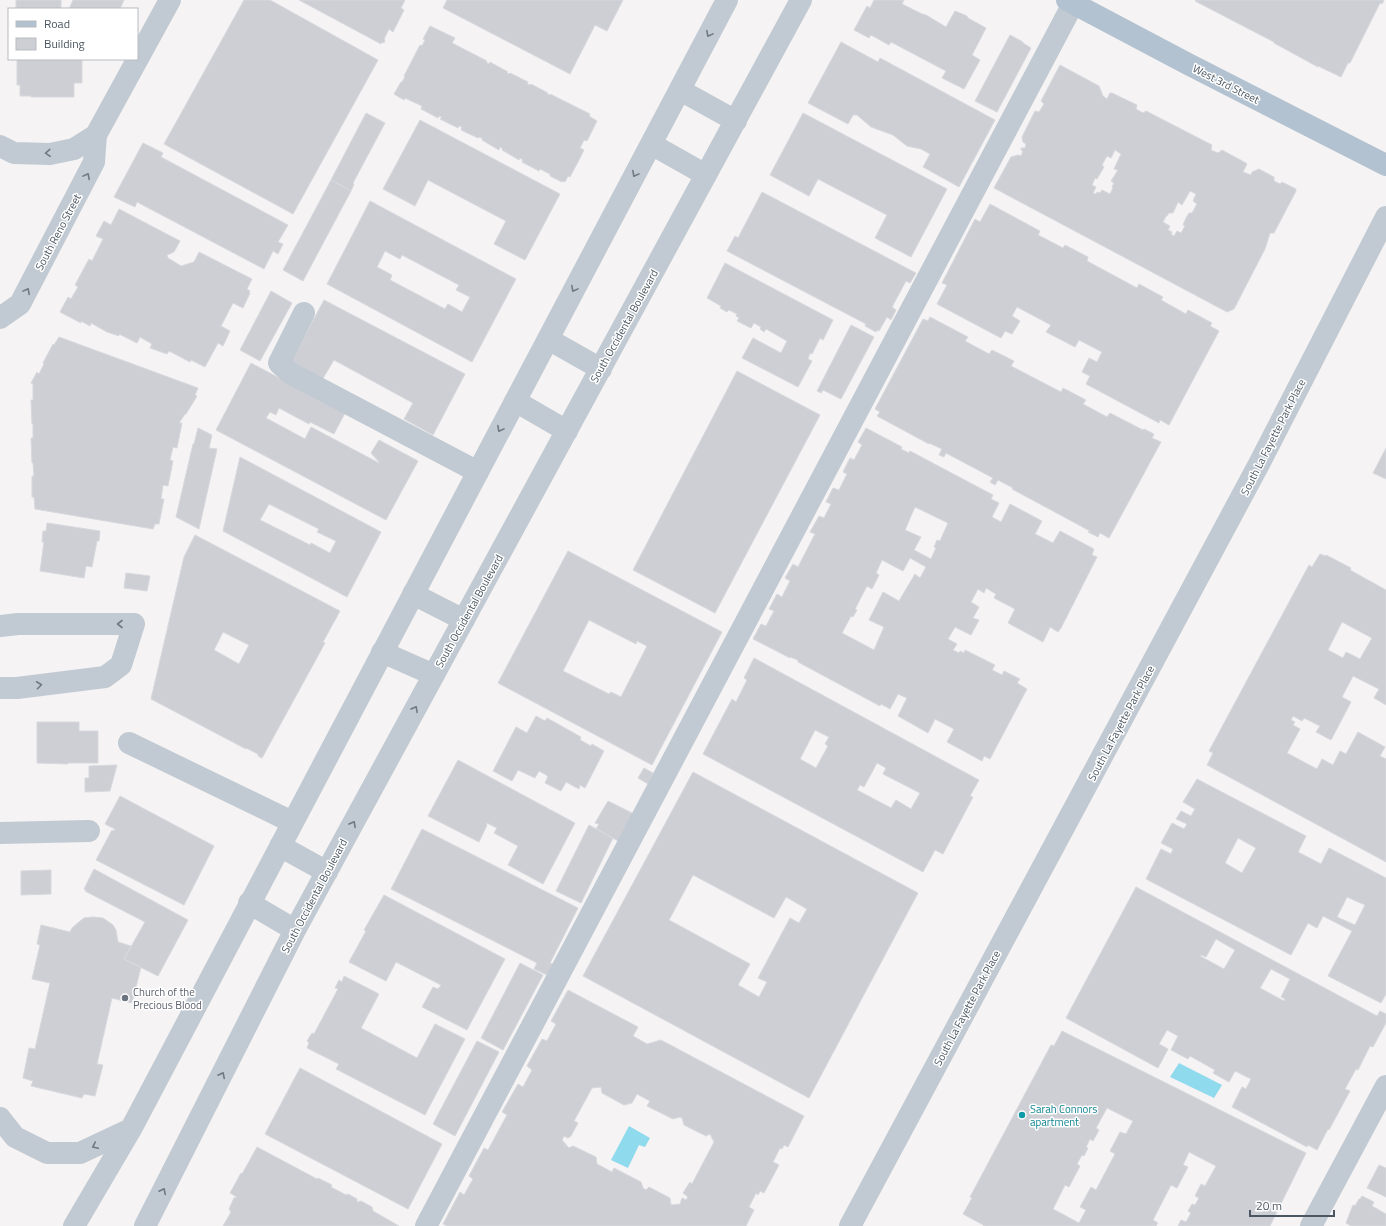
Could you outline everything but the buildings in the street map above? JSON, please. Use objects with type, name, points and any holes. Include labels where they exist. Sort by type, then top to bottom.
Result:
[{"type":"main road","name":"West 3rd Street","points":[[1072,1],[1195,68],[1386,166]]},
{"type":"street","name":"South Reno Street","points":[[138,58],[170,0]]},
{"type":"street","points":[[74,1226],[131,1129],[727,0]]},
{"type":"street","name":"South Occidental Boulevard","points":[[145,1226],[295,930],[802,0]]},
{"type":"street","points":[[426,1226],[1072,1]]},
{"type":"street","name":"South Reno Street","points":[[0,318],[20,304],[94,162],[96,135],[137,60]]},
{"type":"street","points":[[680,90],[736,121]]},
{"type":"street","name":"South Reno Street","points":[[0,146],[14,153],[50,154],[74,149],[96,135]]},
{"type":"street","points":[[651,144],[706,176]]},
{"type":"street","name":"South La Fayette Park Place","points":[[850,1226],[1259,464],[1386,217]]},
{"type":"street","points":[[304,313],[279,363],[290,373],[478,472]]},
{"type":"street","points":[[548,339],[600,369]]},
{"type":"street","points":[[515,401],[567,431]]},
{"type":"street","points":[[413,594],[464,620]]},
{"type":"street","points":[[0,626],[18,624],[134,624],[121,665],[105,677],[17,688],[0,688]]},
{"type":"street","points":[[382,652],[434,675]]},
{"type":"street","points":[[129,743],[292,822]]},
{"type":"street","points":[[0,833],[89,831]]},
{"type":"street","points":[[280,846],[327,872]]},
{"type":"street","points":[[250,903],[295,930]]},
{"type":"street","points":[[1311,1226],[1386,1086]]},
{"type":"street","points":[[0,1118],[15,1137],[47,1152],[80,1153],[131,1129]]},
{"type":"water","points":[[1179,1063],[1222,1085],[1214,1098],[1170,1077]]},
{"type":"water","points":[[629,1126],[650,1138],[645,1147],[639,1145],[628,1168],[611,1160]]},
{"type":"place","name":"Church of the Precious Blood","points":[[125,998]]},
{"type":"place","name":"Sarah Connors apartment","points":[[1022,1115]]}]
